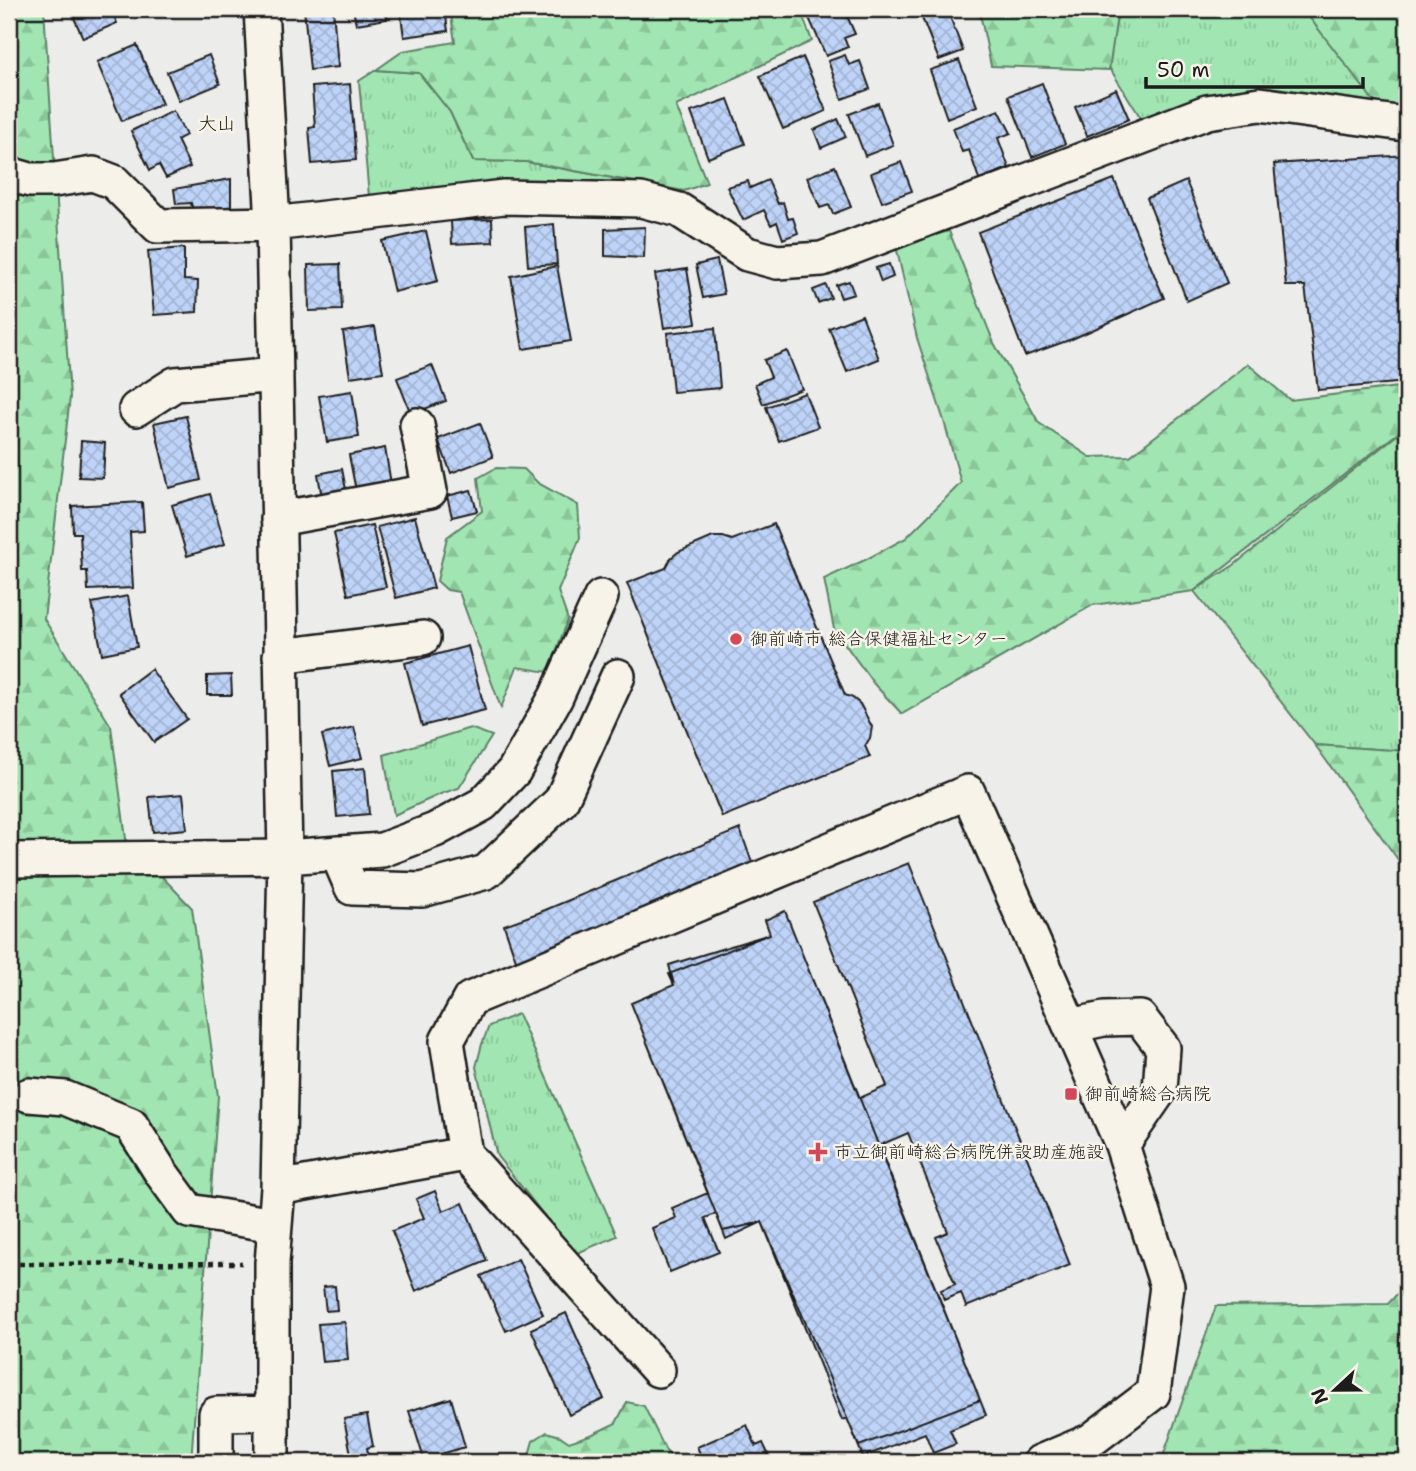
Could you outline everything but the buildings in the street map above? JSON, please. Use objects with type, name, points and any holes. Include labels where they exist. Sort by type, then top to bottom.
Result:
[{"type":"street","points":[[261,9],[273,224],[285,857],[278,1188],[272,1263],[272,1462]]},
{"type":"street","points":[[9,174],[30,180],[54,180],[93,174],[114,182],[158,226],[273,224],[504,197],[641,200],[679,210],[747,254],[777,262],[822,259],[1207,112],[1260,104],[1397,123],[1407,122]]},
{"type":"street","points":[[136,409],[175,384],[276,375]]},
{"type":"street","points":[[278,519],[430,491],[417,425]]},
{"type":"street","points":[[9,860],[285,857],[382,850],[435,830],[483,804],[514,771],[556,697],[601,597]]},
{"type":"street","points":[[280,656],[423,638]]},
{"type":"street","points":[[337,853],[352,888],[422,890],[486,872],[561,801],[618,676]]},
{"type":"street","points":[[657,1370],[465,1154],[447,1041],[470,999],[968,792],[1122,1145],[1167,1286],[1153,1393],[1090,1440],[1040,1462]]},
{"type":"street","points":[[1070,1026],[1104,1019],[1140,1018],[1163,1048],[1160,1090],[1122,1145]]},
{"type":"street","points":[[29,1095],[65,1098],[131,1125],[162,1174],[190,1211],[274,1225]]},
{"type":"street","points":[[278,1188],[465,1154]]},
{"type":"street","points":[[216,1462],[216,1414],[272,1413]]},
{"type":"path","points":[[9,1264],[272,1263]]},
{"type":"green space","points":[[9,9],[44,9],[70,397],[44,619],[111,726],[126,839],[192,908],[218,1096],[191,1462],[9,1462]]},
{"type":"green space","points":[[450,9],[800,9],[812,41],[676,106],[707,183],[684,191],[526,162],[473,161],[450,112],[419,73],[376,70],[403,51],[455,42]]},
{"type":"green space","points":[[979,9],[1118,9],[1109,70],[991,66]]},
{"type":"green space","points":[[1118,9],[1304,9],[1385,108],[1144,123],[1109,67]]},
{"type":"green space","points":[[1303,9],[1407,9],[1407,116],[1380,109]]},
{"type":"green space","points":[[376,70],[419,73],[450,112],[473,161],[526,162],[634,182],[369,197],[359,81]]},
{"type":"green space","points":[[949,231],[994,343],[1039,423],[1090,457],[1130,456],[1248,364],[1290,400],[1407,386],[1407,426],[1194,591],[1093,605],[902,714],[874,684],[834,629],[824,579],[906,538],[961,483],[917,338],[896,246]]},
{"type":"green space","points":[[1407,427],[1407,751],[1315,745],[1194,591],[1234,565]]},
{"type":"green space","points":[[496,468],[524,469],[538,483],[578,505],[580,538],[558,591],[568,620],[548,672],[517,667],[501,708],[459,592],[447,590],[437,581],[447,537],[482,511],[478,478]]},
{"type":"green space","points":[[470,728],[492,736],[459,788],[394,815],[384,755]]},
{"type":"green space","points":[[1315,745],[1407,751],[1407,872]]},
{"type":"green space","points":[[518,1014],[617,1236],[575,1254],[497,1156],[476,1067],[489,1026]]},
{"type":"green space","points":[[1407,1283],[1407,1462],[1161,1462],[1216,1306],[1388,1304]]},
{"type":"green space","points":[[627,1402],[644,1406],[666,1451],[675,1462],[532,1462],[529,1455],[533,1441],[547,1432],[569,1442],[593,1434],[616,1423]]},
{"type":"place","name":"御前崎市 総合保健福祉センター","points":[[736,639]]},
{"type":"place","name":"御前崎総合病院","points":[[1071,1094]]},
{"type":"place","name":"市立御前崎総合病院併設助産施設","points":[[818,1152]]},
{"type":"district","name":"大山","points":[[217,123]]}]
